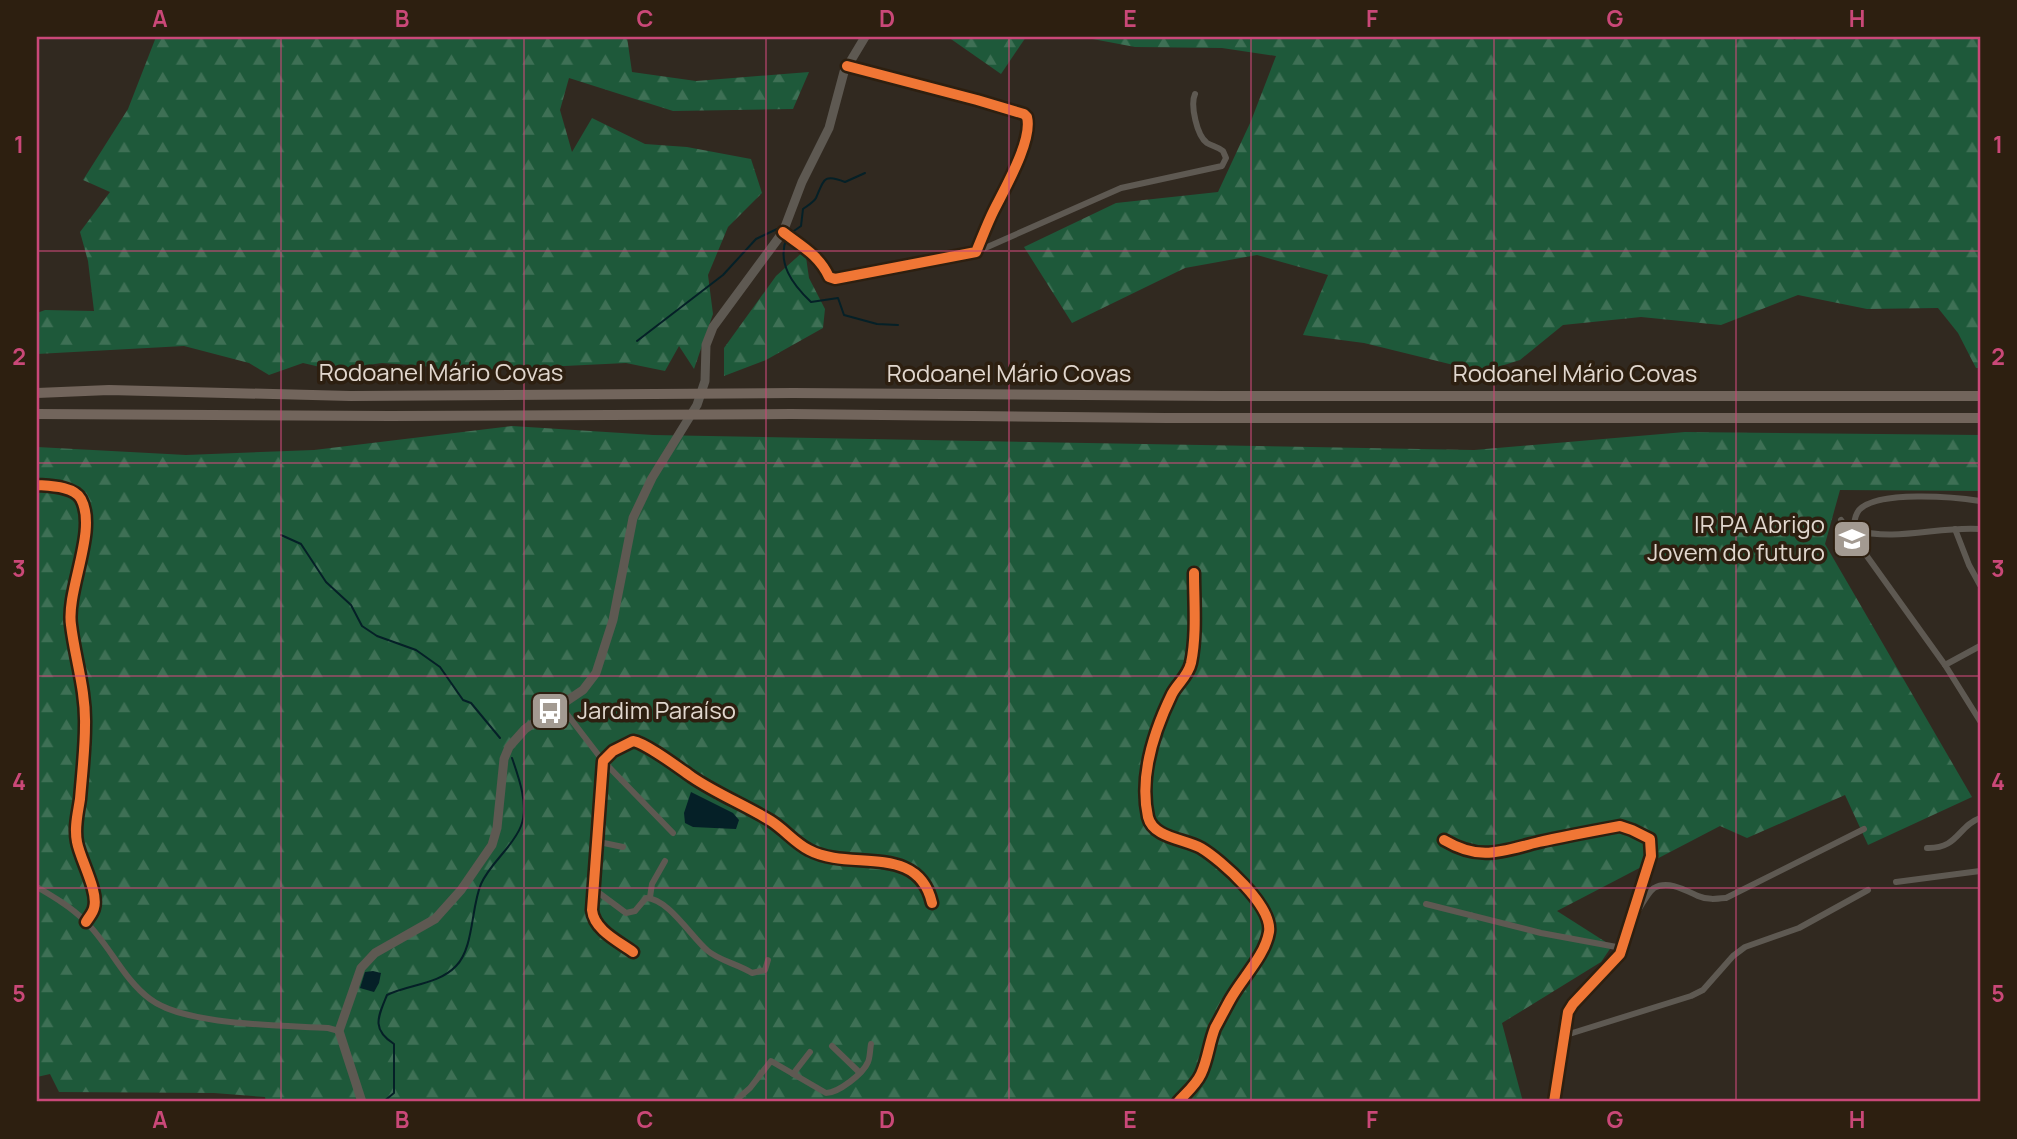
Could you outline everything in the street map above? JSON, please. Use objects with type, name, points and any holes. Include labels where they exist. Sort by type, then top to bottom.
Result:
[{"type":"highway","name":"Rodoanel Mário Covas","points":[[37,393],[121,390],[351,396],[793,393],[1980,396]]},
{"type":"highway","name":"Rodoanel Mário Covas","points":[[37,414],[1980,418]]},
{"type":"main road","points":[[362,1102],[339,1031],[364,962],[375,953],[423,928],[440,915],[485,858],[492,845],[497,828],[502,774],[509,747],[525,729],[591,682],[601,661],[613,620],[633,517],[652,478],[697,405],[705,381],[706,345],[713,327],[783,232],[802,182],[827,132],[847,66],[865,37]]},
{"type":"street","points":[[847,66],[978,100],[1027,117],[1028,132],[1017,162],[976,251]]},
{"type":"street","points":[[783,232],[808,249],[822,264],[829,277],[835,279],[976,251],[1121,188],[1222,166],[1226,158],[1223,150],[1206,142],[1201,136],[1193,107],[1195,94]]},
{"type":"street","points":[[37,485],[59,488],[77,495],[82,500],[84,513],[84,546],[70,610],[86,721],[76,827],[81,858],[95,897],[94,909],[86,922]]},
{"type":"street","points":[[1856,540],[1854,530],[1858,512],[1882,501],[1927,495],[1980,501]]},
{"type":"street","points":[[1841,520],[1945,665],[1980,721]]},
{"type":"street","points":[[1955,529],[1980,585]]},
{"type":"street","points":[[1854,530],[1868,534],[1905,535],[1980,529]]},
{"type":"street","points":[[1178,1102],[1200,1076],[1215,1029],[1240,982],[1261,953],[1270,928],[1266,914],[1241,882],[1201,849],[1153,827],[1149,818],[1148,774],[1152,744],[1174,691],[1187,674],[1191,662],[1194,572]]},
{"type":"street","points":[[1945,665],[1980,646]]},
{"type":"street","points":[[560,705],[603,761],[673,834]]},
{"type":"street","points":[[633,952],[593,919],[603,761],[633,741],[780,827],[808,850],[821,855],[877,862],[906,869],[923,880],[932,904]]},
{"type":"street","points":[[1927,848],[1938,847],[1958,837],[1966,825],[1980,818]]},
{"type":"street","points":[[1444,840],[1466,850],[1502,853],[1541,842],[1620,827],[1650,839],[1651,856],[1622,948],[1614,963],[1573,1004],[1569,1012],[1554,1102]]},
{"type":"street","points":[[1632,918],[1656,887],[1662,885],[1685,888],[1699,897],[1715,900],[1726,898],[1864,829]]},
{"type":"street","points":[[598,842],[623,847]]},
{"type":"street","points":[[650,897],[652,884],[665,861]]},
{"type":"street","points":[[1896,882],[1980,871]]},
{"type":"street","points":[[37,887],[59,900],[86,922],[141,991],[161,1006],[214,1019],[339,1031]]},
{"type":"street","points":[[595,890],[626,913],[635,911],[650,897]]},
{"type":"street","points":[[1566,1035],[1691,996],[1703,990],[1733,956],[1745,947],[1800,928],[1868,890]]},
{"type":"street","points":[[650,897],[680,920],[705,949],[718,958],[757,973],[767,968],[768,960]]},
{"type":"street","points":[[1426,904],[1541,933],[1622,948]]},
{"type":"street","points":[[733,1102],[750,1088],[770,1062],[831,1094],[843,1088],[868,1063],[871,1044]]},
{"type":"street","points":[[832,1046],[859,1072]]},
{"type":"street","points":[[793,1074],[810,1052]]},
{"type":"green space","points":[[156,37],[627,37],[632,72],[696,81],[809,72],[793,109],[673,111],[569,78],[560,110],[572,152],[592,118],[645,144],[687,147],[751,159],[762,193],[728,227],[708,275],[713,314],[694,369],[679,346],[665,371],[626,363],[480,370],[465,375],[424,366],[382,363],[333,370],[303,363],[269,375],[249,363],[184,346],[37,354],[37,313],[45,310],[94,311],[88,261],[80,232],[110,192],[83,180],[128,109]]},
{"type":"green space","points":[[948,37],[1026,37],[1001,74]]},
{"type":"green space","points":[[1082,37],[1789,37],[1795,40],[1797,37],[1980,37],[1980,368],[1976,368],[1958,333],[1938,308],[1867,309],[1798,295],[1721,325],[1641,317],[1563,325],[1520,360],[1482,372],[1364,343],[1303,335],[1328,275],[1257,255],[1185,268],[1072,323],[1024,247],[1116,203],[1218,192],[1251,121],[1276,56],[1222,48],[1135,47]]},
{"type":"green space","points":[[805,250],[809,278],[825,309],[823,328],[766,360],[724,376],[724,348],[776,276]]},
{"type":"green space","points":[[512,426],[653,435],[1474,450],[1685,432],[1980,435],[1980,491],[1840,490],[1825,544],[1972,797],[1868,845],[1845,795],[1747,838],[1720,826],[1557,911],[1612,946],[1601,962],[1502,1023],[1523,1102],[266,1102],[265,1097],[214,1093],[59,1092],[50,1074],[37,1077],[37,447],[186,455],[314,450]]},
{"type":"water","points":[[691,792],[733,813],[739,820],[736,829],[693,827],[685,823],[684,813]]},
{"type":"water","points":[[365,972],[381,973],[374,992],[360,988]]},
{"type":"waterway","points":[[791,233],[801,226],[803,209],[815,199],[825,180],[832,178],[845,182],[865,173]]},
{"type":"waterway","points":[[637,341],[723,275],[756,239],[777,229]]},
{"type":"waterway","points":[[787,237],[784,247],[785,265],[793,281],[811,302],[838,298],[844,315],[877,324],[898,325]]},
{"type":"waterway","points":[[281,535],[301,544],[326,582],[351,605],[362,626],[377,636],[416,650],[440,667],[463,700],[471,703],[500,738]]},
{"type":"waterway","points":[[383,1102],[394,1093],[394,1044],[379,1028],[381,1010],[387,995],[441,977],[462,958],[481,884],[521,826],[524,810],[522,792],[512,758]]},
{"type":"cycle path","points":[[783,232],[809,252],[829,277],[835,279],[976,252],[1022,151],[1028,127],[1024,114],[847,66]]},
{"type":"cycle path","points":[[37,485],[73,491],[81,499],[85,512],[86,527],[73,595],[71,625],[85,712],[76,836],[95,901],[93,912],[86,922]]},
{"type":"cycle path","points":[[1178,1102],[1199,1078],[1215,1028],[1258,958],[1269,932],[1268,921],[1255,897],[1232,873],[1201,848],[1163,834],[1151,824],[1148,817],[1145,786],[1154,738],[1172,694],[1188,672],[1191,663],[1195,629],[1194,573]]},
{"type":"cycle path","points":[[633,952],[602,929],[592,910],[603,761],[613,751],[633,741],[654,751],[711,789],[771,821],[809,850],[825,856],[898,865],[913,872],[924,884],[932,903]]},
{"type":"cycle path","points":[[1444,840],[1469,851],[1492,853],[1620,826],[1650,839],[1651,856],[1620,954],[1568,1012],[1554,1102]]},
{"type":"place","name":"IR PA Abrigo Jovem do futuro","points":[[1852,539]]},
{"type":"place","name":"Jardim Paraíso","points":[[550,711]]}]
